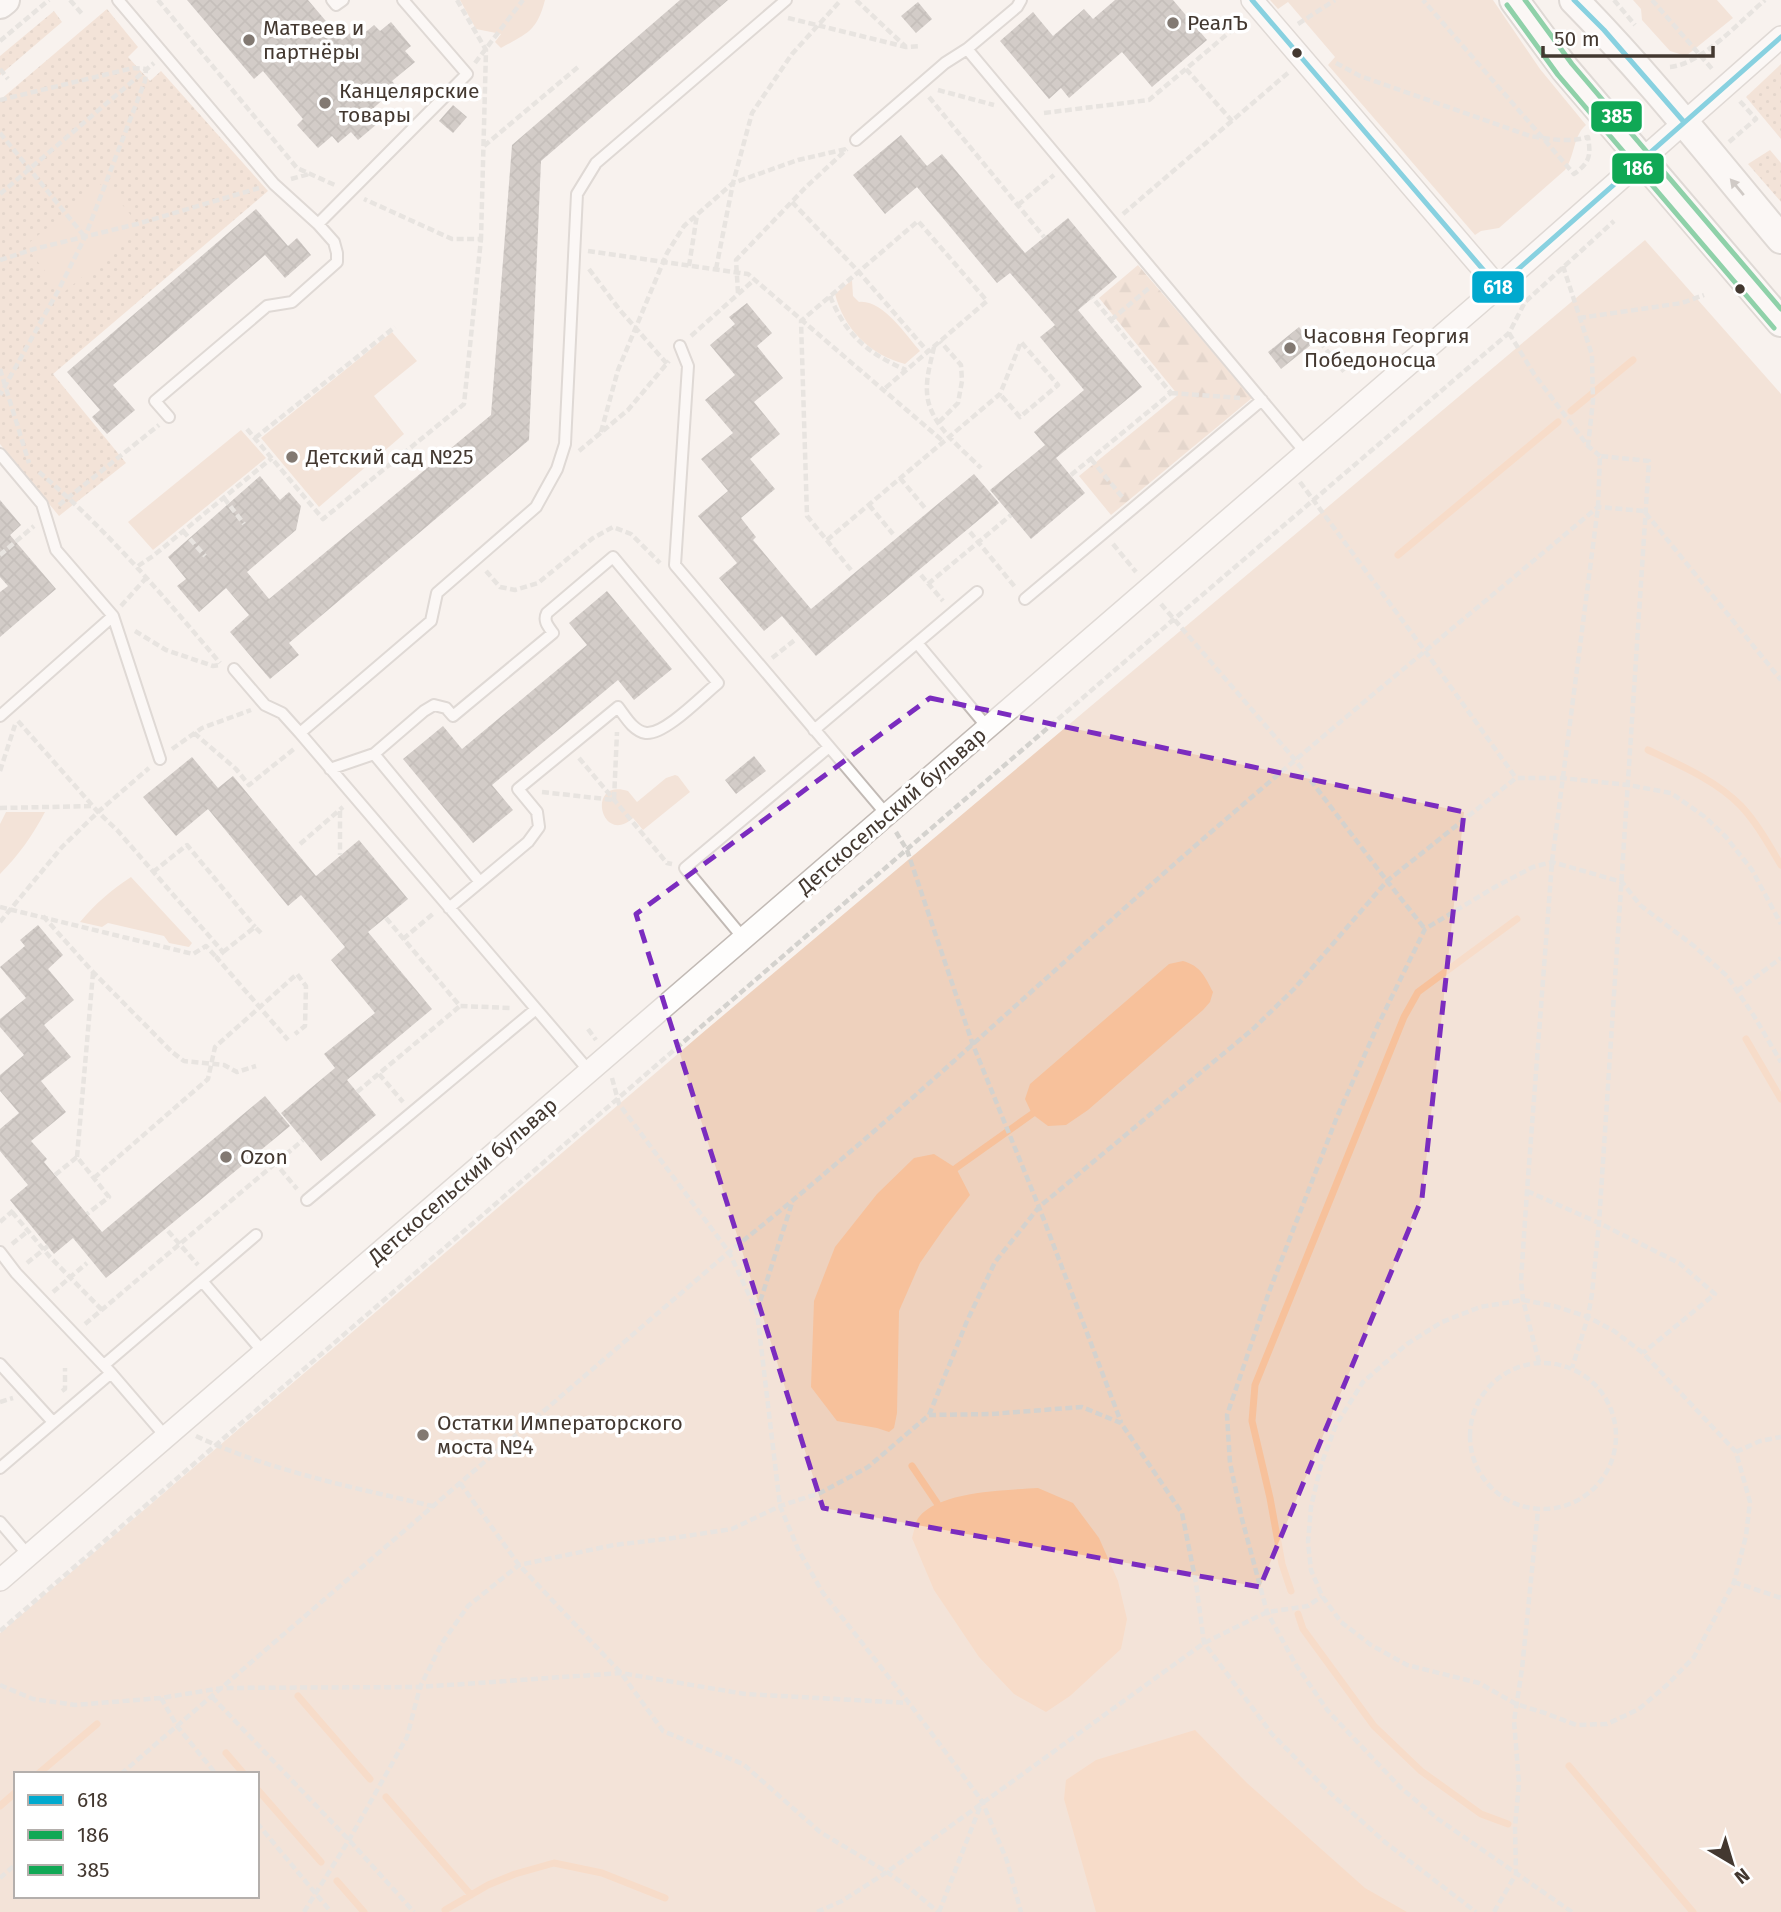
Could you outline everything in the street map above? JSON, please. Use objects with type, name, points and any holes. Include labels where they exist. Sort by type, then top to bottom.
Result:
[{"type":"main road","points":[[0,4],[5,0]]},
{"type":"main road","points":[[1514,0],[1565,69],[1781,322]]},
{"type":"main road","points":[[1574,0],[1604,30],[1684,122],[1781,239]]},
{"type":"street","points":[[1250,8],[1498,287]]},
{"type":"street","name":"Детскосельский бульвар","points":[[0,1580],[600,1070],[744,939],[1498,287],[1781,37]]},
{"type":"lane","points":[[118,0],[274,184],[334,242],[337,253],[337,262],[292,302],[267,306],[155,401],[169,417]]},
{"type":"lane","points":[[332,0],[337,5],[343,0]]},
{"type":"lane","points":[[318,224],[467,74],[403,0]]},
{"type":"lane","points":[[303,736],[431,621],[438,593],[536,507],[557,469],[565,444],[577,194],[596,163],[786,0]]},
{"type":"lane","points":[[856,140],[945,63],[967,49],[1017,8],[1021,0]]},
{"type":"lane","points":[[967,49],[1306,453]]},
{"type":"lane","points":[[680,346],[688,366],[675,565],[887,815]]},
{"type":"lane","points":[[1025,599],[1262,400]]},
{"type":"lane","points":[[0,454],[42,504],[56,550],[113,616],[160,759]]},
{"type":"lane","points":[[330,769],[374,754],[434,705],[446,708],[453,716],[553,632],[545,618],[547,613],[613,557],[718,683],[664,728],[646,733],[634,727],[618,707],[569,747],[518,789],[537,812],[539,827],[528,842],[447,906]]},
{"type":"lane","points":[[814,730],[977,592]]},
{"type":"lane","points":[[0,716],[113,616]]},
{"type":"lane","points":[[916,643],[988,728]]},
{"type":"lane","points":[[234,669],[265,705],[282,713],[303,736],[536,1009],[600,1070]]},
{"type":"lane","points":[[744,939],[685,868],[828,747]]},
{"type":"lane","points":[[374,754],[480,882]]},
{"type":"lane","points":[[307,1200],[536,1009]]},
{"type":"lane","points":[[0,1468],[256,1235]]},
{"type":"lane","points":[[0,1252],[16,1273],[107,1369],[166,1437]]},
{"type":"lane","points":[[205,1279],[264,1353]]},
{"type":"lane","points":[[0,1364],[53,1422]]},
{"type":"lane","points":[[0,1522],[29,1556]]},
{"type":"path","points":[[0,41],[49,0]]},
{"type":"path","points":[[70,0],[83,15]]},
{"type":"path","points":[[158,0],[297,168],[452,239],[481,239]]},
{"type":"path","points":[[247,429],[323,519],[464,404],[481,239],[485,51],[457,0]]},
{"type":"path","points":[[485,51],[523,0]]},
{"type":"path","points":[[716,270],[733,183],[752,113],[792,54],[841,0]]},
{"type":"path","points":[[856,0],[906,47]]},
{"type":"path","points":[[1297,24],[1335,0]]},
{"type":"path","points":[[1325,57],[1360,76],[1530,136],[1543,138],[1576,141],[1588,137],[1590,152],[1586,165],[1574,174],[1543,138],[1423,0]]},
{"type":"path","points":[[1652,0],[1715,73]]},
{"type":"path","points":[[1671,67],[1688,63],[1700,56],[1765,0]]},
{"type":"path","points":[[1044,113],[1149,100],[1250,8]]},
{"type":"path","points":[[770,13],[906,47],[921,46]]},
{"type":"path","points":[[1291,17],[1304,32]]},
{"type":"path","points":[[484,146],[578,67]]},
{"type":"path","points":[[0,100],[133,68],[146,69],[145,81],[85,237],[0,395]]},
{"type":"path","points":[[0,69],[8,79]]},
{"type":"path","points":[[1186,69],[1232,121]]},
{"type":"path","points":[[1113,223],[1293,70]]},
{"type":"path","points":[[0,194],[139,75]]},
{"type":"path","points":[[920,86],[1020,112]]},
{"type":"path","points":[[920,86],[1044,237]]},
{"type":"path","points":[[1728,142],[1756,119],[1737,98]]},
{"type":"path","points":[[0,133],[85,237]]},
{"type":"path","points":[[738,294],[736,260],[856,140]]},
{"type":"path","points":[[601,432],[618,370],[663,262],[684,226],[733,183],[798,160],[847,149]]},
{"type":"path","points":[[0,260],[310,174]]},
{"type":"path","points":[[792,202],[858,271],[928,352]]},
{"type":"path","points":[[689,265],[698,213]]},
{"type":"path","points":[[801,321],[918,221],[987,301],[883,390]]},
{"type":"path","points":[[0,1631],[1172,620],[1510,333],[1525,302],[1614,221]]},
{"type":"path","points":[[574,248],[748,274],[944,442]]},
{"type":"path","points":[[574,248],[687,389]]},
{"type":"path","points":[[1563,267],[1592,355],[1594,379],[1588,446]]},
{"type":"path","points":[[1111,320],[1160,279]]},
{"type":"path","points":[[557,469],[628,410],[680,346],[754,280]]},
{"type":"path","points":[[1579,318],[1682,303],[1704,295]]},
{"type":"path","points":[[830,296],[837,313],[855,338],[870,352],[906,370]]},
{"type":"path","points":[[1092,298],[1171,393]]},
{"type":"path","points":[[801,321],[807,516],[851,569]]},
{"type":"path","points":[[255,438],[394,327]]},
{"type":"path","points":[[1305,335],[1311,331],[1346,374]]},
{"type":"path","points":[[1510,333],[1534,374],[1588,446],[1600,456],[1649,461],[1599,1223],[1588,1317],[1572,1368]]},
{"type":"path","points":[[939,422],[958,403],[962,381],[961,365],[940,341]]},
{"type":"path","points":[[827,540],[1000,394],[1021,342],[1058,385],[1020,417],[1000,394]]},
{"type":"path","points":[[934,346],[927,390],[929,407],[950,436],[981,468]]},
{"type":"path","points":[[0,369],[30,464],[138,566],[223,665],[213,666],[166,650],[113,616],[147,577]]},
{"type":"path","points":[[1070,475],[1171,393],[1262,400]]},
{"type":"path","points":[[0,555],[169,417]]},
{"type":"path","points":[[1539,1362],[1523,1300],[1521,1280],[1552,862],[1598,507],[1600,456]]},
{"type":"path","points":[[138,566],[272,458]]},
{"type":"path","points":[[1091,459],[1132,509]]},
{"type":"path","points":[[1288,468],[1425,650],[1516,778]]},
{"type":"path","points":[[901,478],[925,508]]},
{"type":"path","points":[[224,498],[244,524]]},
{"type":"path","points":[[869,505],[893,534]]},
{"type":"path","points":[[123,1772],[729,1252],[792,1202],[1232,814],[1598,507],[1644,511],[1781,680]]},
{"type":"path","points":[[928,584],[1011,515]]},
{"type":"path","points":[[476,560],[500,587],[515,590],[538,583],[593,538],[613,527],[631,534],[658,562],[675,565]]},
{"type":"path","points":[[183,531],[205,556]]},
{"type":"path","points":[[970,532],[1025,599]]},
{"type":"path","points":[[921,575],[952,613]]},
{"type":"path","points":[[1172,620],[1296,761],[1425,929]]},
{"type":"path","points":[[761,667],[796,639]]},
{"type":"path","points":[[0,922],[62,847],[160,759],[194,733],[225,718],[265,705]]},
{"type":"path","points":[[614,800],[618,707]]},
{"type":"path","points":[[0,771],[17,719],[223,952]]},
{"type":"path","points":[[194,733],[236,769],[249,785],[303,736]]},
{"type":"path","points":[[569,747],[667,863],[685,868]]},
{"type":"path","points":[[304,1912],[349,1840],[407,1737],[421,1687],[442,1643],[468,1606],[519,1566],[614,1545],[732,1529],[780,1506],[820,1493],[868,1467],[929,1415],[967,1321],[995,1262],[1039,1207],[1253,1029],[1294,989],[1387,881],[1516,778],[1562,778],[1671,793],[1705,817],[1726,837],[1752,870],[1781,924]]},
{"type":"path","points":[[518,789],[614,800]]},
{"type":"path","points":[[300,844],[355,798]]},
{"type":"path","points":[[0,808],[94,806]]},
{"type":"path","points":[[340,810],[340,855]]},
{"type":"path","points":[[153,872],[187,845],[261,933]]},
{"type":"path","points":[[907,850],[973,1045],[1039,1207],[1121,1423],[1182,1513],[1196,1583],[1204,1643],[1272,1734],[1327,1790],[1386,1843],[1476,1912]]},
{"type":"path","points":[[1573,1912],[1438,1819],[1401,1788],[1328,1711],[1296,1665],[1267,1612],[1230,1463],[1227,1415],[1269,1292],[1337,1117],[1425,929],[1533,866],[1552,862],[1622,882],[1640,905],[1694,946],[1727,976],[1781,1062]]},
{"type":"path","points":[[403,939],[447,906]]},
{"type":"path","points":[[0,907],[193,954],[206,946],[288,1040]]},
{"type":"path","points":[[43,916],[93,972],[184,1061],[224,1065],[237,1072],[256,1066]]},
{"type":"path","points":[[386,918],[460,1006]]},
{"type":"path","points":[[217,958],[255,926]]},
{"type":"path","points":[[1737,991],[1781,958]]},
{"type":"path","points":[[87,1214],[109,1197],[77,1157],[93,972]]},
{"type":"path","points":[[93,1178],[208,1079],[215,1047],[297,974],[306,986],[305,1026],[295,1034]]},
{"type":"path","points":[[357,1092],[460,1006],[536,1009]]},
{"type":"path","points":[[600,1070],[617,1100],[729,1252],[757,1312],[780,1506],[799,1551],[823,1593],[982,1801],[1007,1861],[1021,1912]]},
{"type":"path","points":[[379,1074],[412,1113]]},
{"type":"path","points":[[74,1334],[303,1140]]},
{"type":"path","points":[[267,1153],[307,1200]]},
{"type":"path","points":[[55,1175],[77,1157]]},
{"type":"path","points":[[1527,1191],[1679,1263],[1715,1294],[1643,1353]]},
{"type":"path","points":[[757,1312],[792,1202]]},
{"type":"path","points":[[0,1222],[14,1210],[70,1277],[102,1310]]},
{"type":"path","points":[[168,1231],[205,1279]]},
{"type":"path","points":[[16,1273],[46,1248]]},
{"type":"path","points":[[42,1300],[87,1263]]},
{"type":"path","points":[[1523,1300],[1588,1317],[1614,1331],[1643,1353],[1736,1452],[1750,1503],[1746,1536],[1734,1582],[1694,1657],[1639,1709],[1607,1724],[1576,1725],[1516,1704],[1479,1683],[1407,1665],[1371,1645],[1341,1622],[1322,1596],[1311,1570],[1308,1542],[1311,1507],[1321,1465],[1336,1425],[1363,1382],[1406,1344],[1442,1322],[1480,1307],[1523,1300]]},
{"type":"path","points":[[1539,1362],[1572,1368],[1599,1388],[1615,1419],[1615,1453],[1609,1469],[1587,1495],[1572,1504],[1538,1510],[1514,1503],[1492,1489],[1481,1476],[1474,1461],[1469,1444],[1469,1427],[1474,1411],[1481,1395],[1492,1382],[1506,1372],[1539,1362]]},
{"type":"path","points":[[42,1409],[65,1389],[65,1368]]},
{"type":"path","points":[[929,1415],[991,1414],[1082,1407],[1121,1423]]},
{"type":"path","points":[[1736,1452],[1760,1441],[1781,1437]]},
{"type":"path","points":[[214,1444],[322,1480],[433,1506]]},
{"type":"path","points":[[460,1483],[519,1566],[621,1673],[663,1731],[743,1764],[820,1832],[887,1872],[938,1912],[982,1801]]},
{"type":"path","points":[[1494,1912],[1516,1874],[1515,1827],[1519,1783],[1514,1721],[1538,1510]]},
{"type":"path","points":[[1734,1582],[1781,1598]]},
{"type":"path","points":[[817,1912],[842,1901],[887,1872],[1204,1643],[1267,1612],[1308,1606],[1322,1596]]},
{"type":"path","points":[[0,1685],[33,1699],[75,1705],[161,1698],[222,1688],[421,1687],[621,1673],[745,1694],[909,1703]]},
{"type":"path","points":[[212,1697],[414,1912]]},
{"type":"path","points":[[161,1698],[177,1726],[214,1772]]},
{"type":"path","points":[[259,1825],[331,1912]]},
{"type":"path","points":[[0,1878],[14,1866]]},
{"type":"highlighted area","points":[[930,698],[1464,812],[1422,1198],[1260,1587],[823,1508],[636,914]]},
{"type":"green space","points":[[460,0],[545,0],[535,25],[501,48],[495,42],[501,34],[476,29]]},
{"type":"green space","points":[[1270,0],[1493,0],[1540,69],[1586,125],[1579,135],[1565,170],[1499,228],[1481,231],[1475,235],[1328,65],[1335,57],[1288,2],[1278,9]]},
{"type":"green space","points":[[1633,0],[1717,0],[1733,18],[1686,56],[1670,51],[1642,20],[1641,9]]},
{"type":"green space","points":[[107,9],[138,47],[128,57],[150,81],[161,71],[268,191],[53,374],[126,463],[59,516],[0,444],[0,100]]},
{"type":"green space","points":[[54,11],[62,22],[0,75],[0,56]]},
{"type":"green space","points":[[1781,64],[1781,139],[1746,97]]},
{"type":"green space","points":[[1770,150],[1781,163],[1781,202],[1748,164]]},
{"type":"green space","points":[[104,182],[141,228],[63,293],[25,246]]},
{"type":"green space","points":[[1645,240],[1781,394],[1781,1912],[0,1912],[0,1633],[707,1029]]},
{"type":"green space","points":[[1138,265],[1252,398],[1111,515],[1079,476],[1178,395],[1099,298]]},
{"type":"green space","points":[[852,280],[853,296],[859,302],[876,306],[885,312],[920,351],[905,364],[870,347],[860,339],[845,318],[835,294]]},
{"type":"green space","points":[[392,332],[417,361],[374,396],[404,434],[319,507],[261,438]]},
{"type":"green space","points":[[241,430],[266,458],[153,550],[128,522]]},
{"type":"green space","points":[[675,775],[690,792],[643,830],[633,818],[622,825],[613,824],[606,819],[602,801],[606,794],[615,790],[628,791],[637,802],[666,778]]},
{"type":"green space","points":[[6,812],[45,812],[25,845],[0,874],[0,824]]},
{"type":"green space","points":[[131,877],[192,943],[189,947],[169,943],[164,936],[108,923],[102,927],[80,922],[91,909]]},
{"type":"shaded area","points":[[1183,961],[1198,969],[1213,992],[1210,1002],[1203,1010],[1088,1110],[1066,1125],[1048,1126],[1032,1114],[1025,1099],[1030,1084],[1169,964]]},
{"type":"shaded area","points":[[934,1154],[956,1168],[970,1195],[920,1263],[899,1311],[897,1413],[894,1428],[889,1432],[837,1421],[811,1387],[814,1301],[835,1247],[877,1194],[914,1158]]},
{"type":"shaded area","points":[[1038,1488],[1073,1503],[1099,1538],[1118,1581],[1127,1619],[1121,1649],[1070,1696],[1046,1712],[1014,1694],[979,1657],[934,1590],[912,1538],[919,1517],[942,1502],[992,1491]]},
{"type":"shaded area","points":[[1195,1730],[1247,1783],[1365,1888],[1407,1912],[1096,1912],[1064,1799],[1066,1780],[1096,1760]]},
{"type":"building","points":[[187,0],[308,0],[342,40],[355,29],[361,36],[374,25],[380,31],[391,22],[411,46],[405,51],[415,62],[392,81],[397,87],[368,113],[377,124],[358,140],[351,132],[338,143],[332,136],[318,148],[297,125],[303,119],[263,71],[254,79]]},
{"type":"building","points":[[680,0],[728,0],[541,161],[529,440],[289,643],[299,655],[270,679],[230,632],[249,615],[226,588],[199,612],[177,586],[186,579],[168,557],[260,476],[280,500],[289,492],[301,506],[296,530],[247,572],[269,599],[491,415],[512,145]]},
{"type":"building","points":[[1115,0],[1173,0],[1207,40],[1152,87],[1122,52],[1069,98],[1061,88],[1049,99],[1000,41],[1033,12],[1053,36],[1084,9],[1093,19]]},
{"type":"building","points":[[918,2],[932,19],[916,33],[901,16]]},
{"type":"building","points":[[453,105],[467,117],[453,133],[439,121]]},
{"type":"building","points":[[901,135],[927,166],[942,154],[1025,253],[1068,218],[1117,277],[1078,310],[1142,387],[1056,458],[1085,493],[1031,539],[990,490],[1045,445],[1034,432],[1084,390],[1040,337],[1055,325],[1010,273],[997,283],[917,187],[885,214],[853,175]]},
{"type":"building","points":[[256,209],[288,246],[297,238],[311,255],[285,278],[265,255],[113,385],[135,410],[107,434],[92,417],[100,410],[67,372]]},
{"type":"building","points":[[747,303],[772,333],[757,346],[783,378],[754,402],[780,434],[750,459],[775,489],[741,518],[756,537],[753,540],[811,609],[974,474],[999,503],[816,656],[782,616],[764,631],[719,578],[737,563],[698,516],[728,491],[701,459],[733,433],[705,400],[735,375],[710,345],[735,324],[729,317]]},
{"type":"building","name":"Часовня Георгия Победоносца","points":[[1299,327],[1312,344],[1281,369],[1268,352]]},
{"type":"building","points":[[0,500],[21,525],[10,535],[56,589],[0,637],[0,592],[8,586],[0,577]]},
{"type":"building","points":[[607,591],[672,669],[634,700],[618,680],[492,785],[513,810],[473,843],[403,759],[443,726],[462,749],[587,645],[569,623]]},
{"type":"building","points":[[754,756],[766,771],[736,794],[725,780]]},
{"type":"building","points":[[192,757],[218,788],[233,776],[316,876],[359,840],[408,899],[368,932],[432,1009],[347,1080],[376,1115],[321,1161],[281,1113],[335,1068],[324,1054],[375,1013],[331,960],[345,947],[301,895],[288,906],[208,809],[176,836],[143,797]]},
{"type":"building","points":[[38,925],[63,955],[48,969],[74,1000],[44,1025],[71,1057],[41,1081],[66,1112],[31,1141],[47,1159],[44,1162],[102,1232],[265,1096],[290,1126],[106,1278],[73,1238],[54,1254],[10,1200],[28,1185],[0,1151],[0,1129],[19,1113],[0,1091],[0,1075],[24,1055],[0,1027],[0,1019],[26,998],[0,967],[25,946],[20,940]]},
{"type":"waterway","points":[[1571,411],[1633,360]]},
{"type":"waterway","points":[[1398,555],[1558,422]]},
{"type":"waterway","points":[[1648,750],[1698,774],[1731,797],[1752,820],[1781,865]]},
{"type":"waterway","points":[[1291,1591],[1282,1564],[1252,1421],[1255,1385],[1404,1017],[1418,992],[1517,919]]},
{"type":"waterway","points":[[1746,1039],[1781,1099]]},
{"type":"waterway","points":[[956,1168],[1032,1114]]},
{"type":"waterway","points":[[912,1466],[937,1503]]},
{"type":"waterway","points":[[1298,1614],[1303,1629],[1374,1726],[1421,1771],[1481,1814],[1508,1824]]},
{"type":"waterway","points":[[298,1696],[370,1779]]},
{"type":"waterway","points":[[40,1772],[97,1724]]},
{"type":"waterway","points":[[226,1753],[242,1772]]},
{"type":"waterway","points":[[1569,1766],[1693,1912]]},
{"type":"waterway","points":[[259,1791],[321,1862]]},
{"type":"waterway","points":[[0,1806],[14,1794]]},
{"type":"waterway","points":[[386,1797],[471,1895]]},
{"type":"waterway","points":[[445,1910],[488,1885],[554,1863],[602,1873],[665,1898]]},
{"type":"waterway","points":[[337,1881],[364,1912]]},
{"type":"transit line","name":"618","points":[[1252,0],[1498,287],[1781,37]]},
{"type":"transit line","name":"385","points":[[1525,0],[1572,64],[1781,309]]},
{"type":"transit line","name":"618","points":[[1574,0],[1604,30],[1684,122]]},
{"type":"transit line","name":"186","points":[[1507,5],[1558,75],[1774,328]]},
{"type":"place","name":"РеалЪ","points":[[1173,23]]},
{"type":"place","name":"Матвеев и партнёры","points":[[249,40]]},
{"type":"place","name":"Канцелярские товары","points":[[325,103]]},
{"type":"place","name":"Часовня Георгия Победоносца","points":[[1290,348]]},
{"type":"place","name":"Детский сад №25","points":[[292,457]]},
{"type":"place","name":"Ozon","points":[[226,1157]]},
{"type":"place","name":"Остатки Императорского моста №4","points":[[423,1435]]}]
